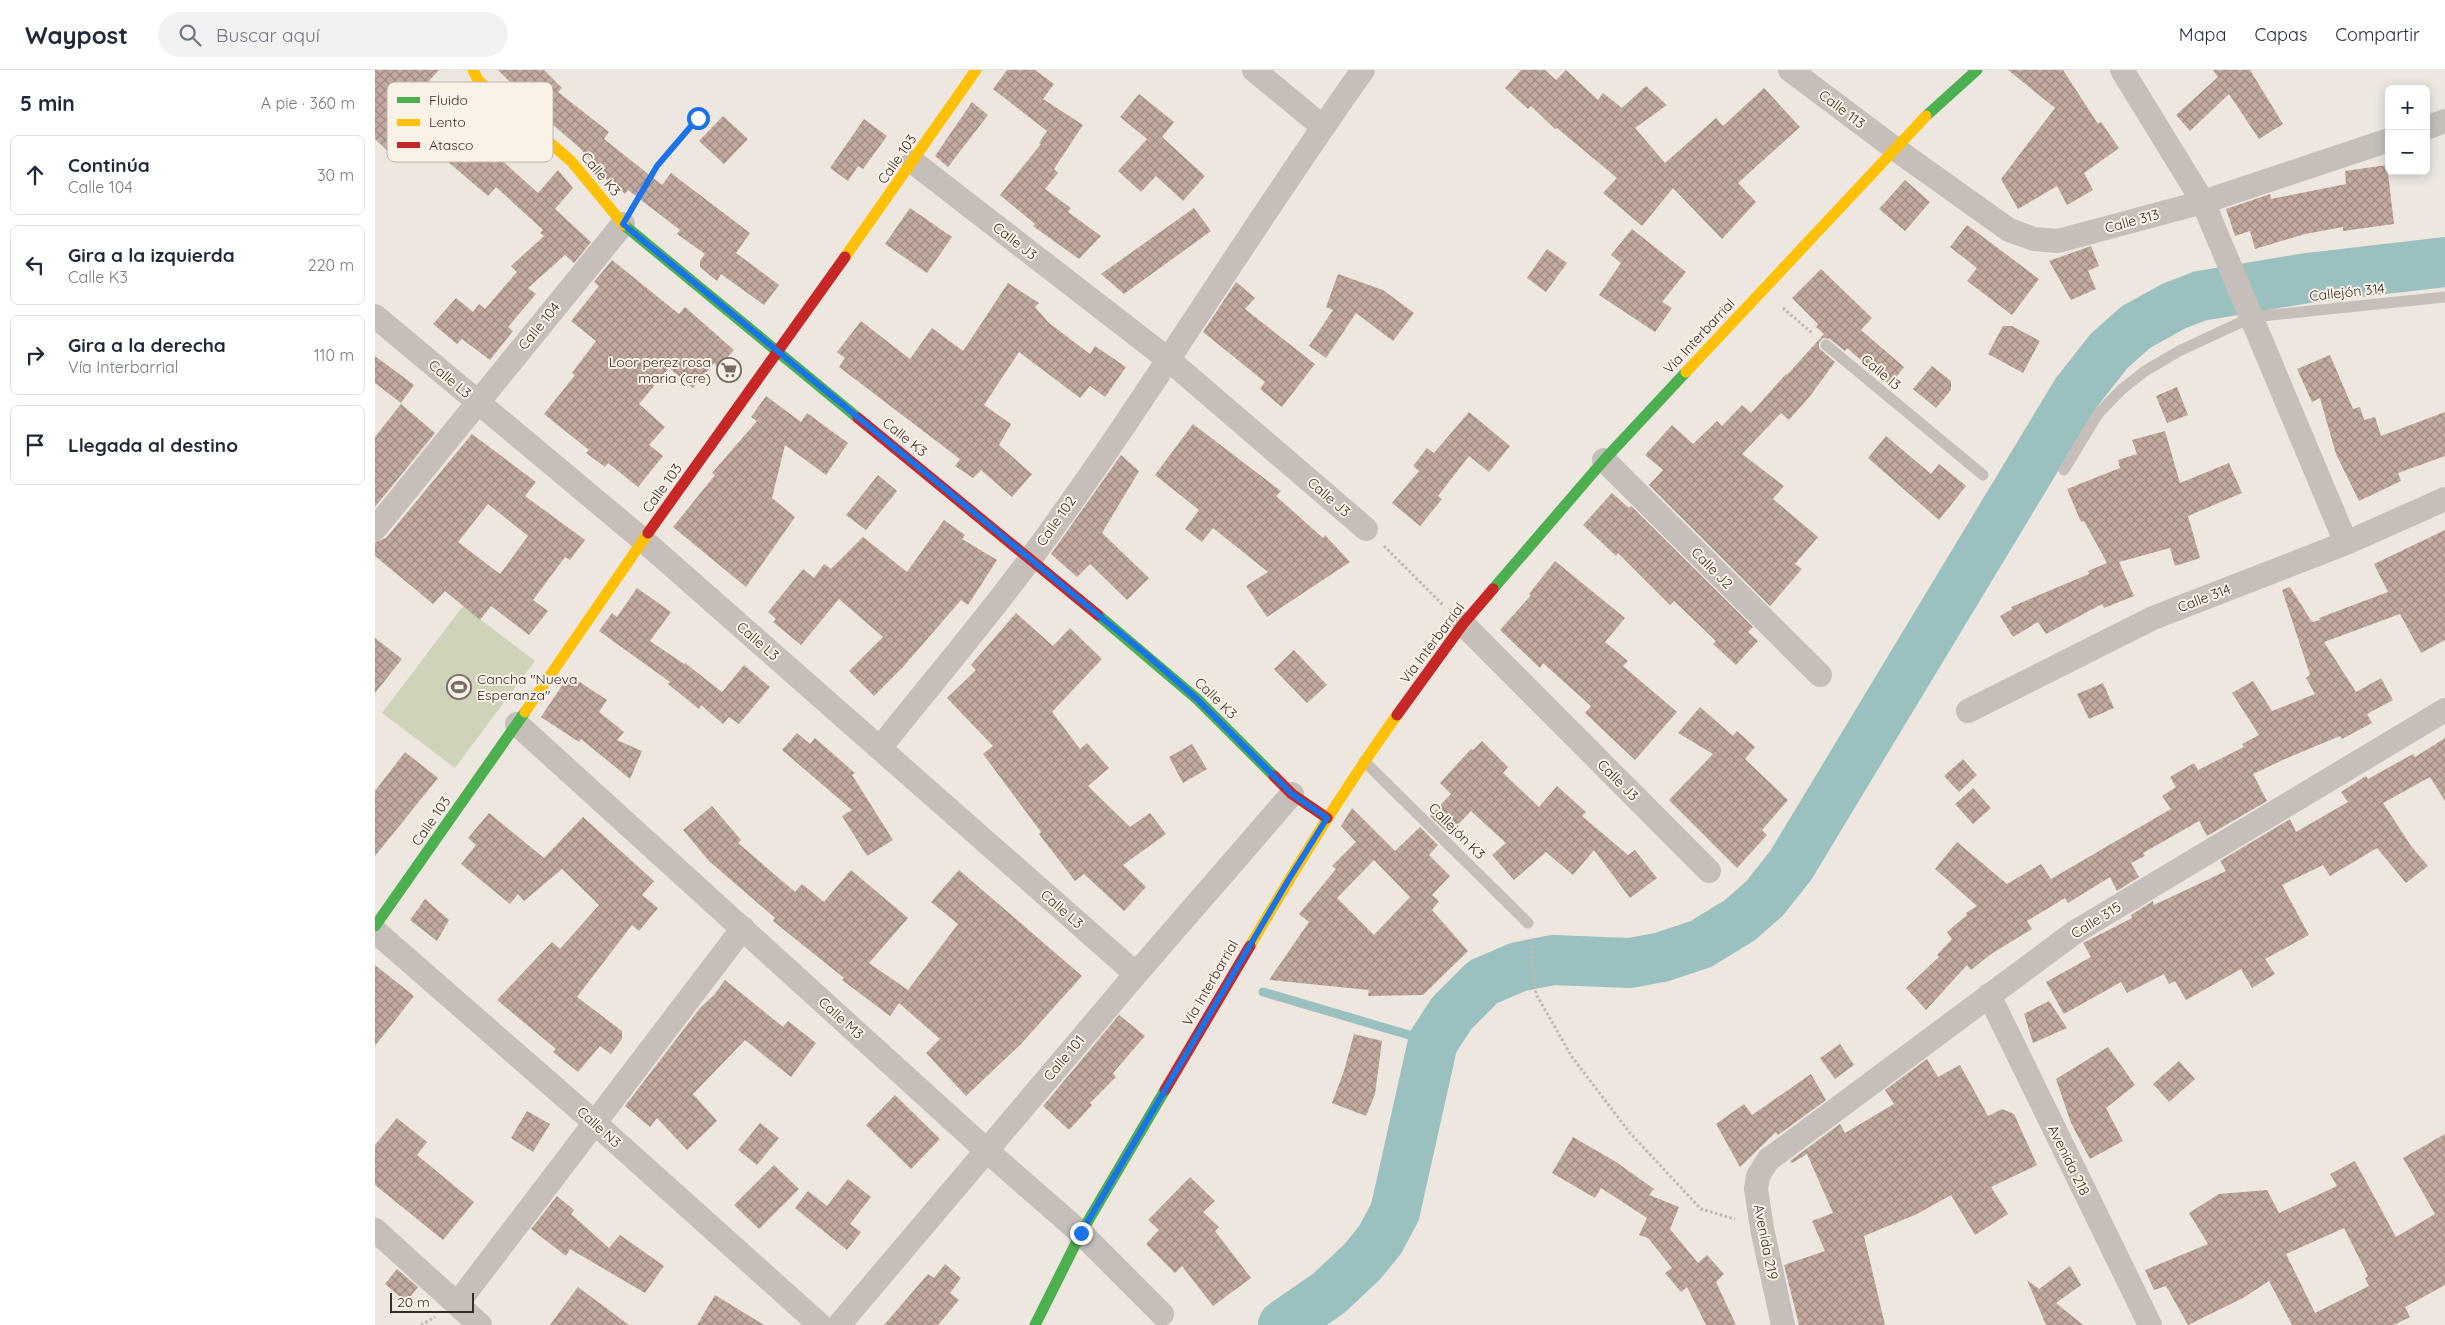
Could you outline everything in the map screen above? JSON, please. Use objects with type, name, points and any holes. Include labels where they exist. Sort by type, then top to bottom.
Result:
[{"type":"street","name":"Calle K3","points":[[473,70],[480,82]]},
{"type":"street","name":"Calle 103","points":[[375,926],[643,540],[778,353],[976,70]]},
{"type":"street","points":[[1254,70],[1323,127]]},
{"type":"street","name":"Calle 102","points":[[880,748],[1031,558],[1169,360],[1323,127],[1363,70]]},
{"type":"street","name":"Calle 113","points":[[1789,70],[1893,148]]},
{"type":"street","name":"Vía Interbarrial","points":[[1035,1325],[1081,1233],[1289,879],[1364,761],[1463,624],[1604,460],[1893,148],[1977,70]]},
{"type":"street","points":[[2122,70],[2203,202],[2346,542]]},
{"type":"street","points":[[2430,127],[2445,122]]},
{"type":"street","name":"Calle 313","points":[[1893,148],[2009,230],[2034,239],[2058,241],[2203,202],[2385,141]]},
{"type":"street","name":"Calle K3","points":[[553,145],[571,161],[623,224],[778,353],[1031,558],[1197,699],[1292,794],[1327,818]]},
{"type":"street","name":"Calle J3","points":[[913,162],[1169,360],[1366,529]]},
{"type":"street","name":"Calle 104","points":[[375,529],[623,224]]},
{"type":"street","name":"Calle L3","points":[[375,316],[643,540],[1135,974]]},
{"type":"street","name":"Calle J2","points":[[1604,460],[1820,675]]},
{"type":"street","name":"Calle 314","points":[[1968,711],[2153,618],[2346,542],[2445,499]]},
{"type":"street","name":"Calle J3","points":[[1463,624],[1709,871]]},
{"type":"street","name":"Calle 315","points":[[1767,1160],[2075,932],[2445,710]]},
{"type":"street","name":"Calle M3","points":[[517,724],[986,1150],[1081,1233],[1162,1314]]},
{"type":"street","name":"Calle 101","points":[[839,1325],[1135,974],[1292,794]]},
{"type":"street","points":[[457,1304],[743,928]]},
{"type":"street","name":"Calle N3","points":[[375,931],[595,1123],[821,1325]]},
{"type":"street","name":"Avenida 218","points":[[1989,995],[2149,1325]]},
{"type":"street","name":"Avenida 219","points":[[1767,1160],[1758,1176],[1756,1189],[1762,1228],[1783,1325]]},
{"type":"street","points":[[375,1230],[480,1325]]},
{"type":"lane","name":"Callejón 314","points":[[2064,470],[2099,414],[2121,390],[2145,372],[2179,351],[2249,311],[2445,297]]},
{"type":"lane","name":"Calle I3","points":[[1825,345],[1983,475]]},
{"type":"lane","name":"Callejón K3","points":[[1364,761],[1528,923]]},
{"type":"path","points":[[623,224],[657,166],[698,118]]},
{"type":"path","points":[[1762,290],[1825,345]]},
{"type":"path","points":[[1366,529],[1463,624]]},
{"type":"path","points":[[1528,923],[1536,994],[1572,1057],[1630,1133],[1701,1209],[1762,1228]]},
{"type":"green space","name":"Cancha \"Nueva Esperanza\"","points":[[463,606],[535,661],[455,768],[382,713]]},
{"type":"building","points":[[375,70],[439,70],[430,82],[387,82],[387,150],[375,139]]},
{"type":"building","points":[[498,70],[544,70],[562,88],[558,92],[609,132],[604,139],[662,185],[671,173],[750,233],[736,253],[779,285],[764,305],[721,274],[717,281],[700,267],[700,261],[705,254],[677,234],[680,230],[628,190],[625,194],[607,180],[581,149],[553,125],[553,82],[510,82]]},
{"type":"building","points":[[1007,70],[1035,70],[1054,84],[1043,99],[1083,125],[1054,169],[1058,173],[1045,189],[1071,208],[1068,212],[1101,236],[1079,259],[1033,226],[1035,224],[1000,195],[1041,144],[1039,143],[1047,131],[993,89]]},
{"type":"building","points":[[1521,70],[1545,70],[1556,80],[1566,70],[1598,100],[1603,93],[1622,108],[1646,86],[1667,105],[1635,128],[1665,163],[1716,118],[1723,126],[1764,88],[1800,127],[1738,183],[1756,202],[1722,239],[1673,188],[1642,226],[1603,193],[1617,178],[1557,128],[1555,129],[1531,106],[1528,109],[1505,88]]},
{"type":"building","points":[[2008,70],[2063,70],[2098,124],[2101,122],[2119,148],[2084,173],[2093,190],[2067,205],[2057,186],[2018,209],[2001,179],[2055,108]]},
{"type":"building","points":[[2213,70],[2250,70],[2283,124],[2259,139],[2229,94],[2190,131],[2176,115],[2218,77]]},
{"type":"building","points":[[1139,94],[1174,122],[1162,137],[1205,176],[1183,201],[1156,176],[1141,192],[1118,171],[1147,139],[1120,117]]},
{"type":"building","points":[[972,102],[988,115],[948,167],[935,156]]},
{"type":"building","points":[[723,116],[748,139],[724,164],[699,141]]},
{"type":"building","points":[[864,119],[887,136],[863,169],[858,166],[848,181],[830,168]]},
{"type":"building","points":[[448,162],[504,162],[538,193],[558,170],[573,188],[555,209],[591,242],[574,263],[565,255],[528,288],[536,294],[508,327],[513,331],[490,360],[462,339],[457,344],[433,324],[456,298],[473,312],[479,304],[485,309],[517,272],[511,266],[544,236],[540,233],[543,230],[496,187],[488,196]]},
{"type":"building","points":[[2385,165],[2385,175],[2388,175],[2394,224],[2343,231],[2343,227],[2305,234],[2255,249],[2250,231],[2235,236],[2226,209],[2270,194],[2271,199],[2346,184],[2345,171]]},
{"type":"building","points":[[1905,180],[1930,202],[1905,231],[1879,209]]},
{"type":"building","points":[[910,208],[952,237],[927,273],[885,244]]},
{"type":"building","points":[[1194,208],[1211,231],[1124,294],[1101,274]]},
{"type":"building","points":[[1967,225],[2039,279],[2012,315],[1967,281],[1977,268],[1950,247]]},
{"type":"building","points":[[1632,229],[1686,272],[1662,302],[1672,308],[1655,332],[1599,295],[1621,263],[1611,255]]},
{"type":"building","points":[[2091,246],[2099,266],[2088,271],[2096,289],[2071,300],[2049,261]]},
{"type":"building","points":[[1547,249],[1567,263],[1546,292],[1527,278]]},
{"type":"building","points":[[612,260],[679,314],[685,307],[734,350],[718,367],[714,363],[693,388],[669,368],[639,404],[665,427],[649,445],[663,456],[638,487],[608,463],[605,467],[586,453],[589,450],[544,414],[575,375],[572,373],[596,341],[571,321],[599,286],[594,282]]},
{"type":"building","points":[[1821,269],[1872,318],[1861,330],[1904,367],[1890,385],[1847,348],[1845,351],[1830,339],[1823,338],[1819,343],[1819,348],[1835,362],[1810,396],[1789,420],[1781,413],[1742,454],[1784,486],[1773,499],[1818,537],[1795,564],[1802,569],[1770,606],[1649,485],[1663,470],[1645,455],[1672,425],[1693,444],[1717,421],[1722,426],[1742,405],[1751,413],[1787,375],[1824,334],[1816,327],[1818,324],[1792,298]]},
{"type":"building","points":[[1338,274],[1383,290],[1414,313],[1393,341],[1356,313],[1326,358],[1309,346],[1333,310],[1326,307]]},
{"type":"building","points":[[1236,282],[1255,298],[1245,309],[1315,364],[1282,407],[1260,389],[1265,382],[1203,332]]},
{"type":"building","points":[[1008,283],[1039,303],[1035,307],[1049,323],[1090,354],[1095,346],[1126,367],[1105,397],[1090,386],[1080,398],[1019,352],[984,405],[1011,424],[999,445],[1032,474],[1012,497],[981,470],[973,478],[955,466],[960,459],[839,367],[845,358],[837,352],[861,321],[910,359],[932,328],[963,351]]},
{"type":"building","points":[[2003,326],[2012,326],[2040,341],[2023,373],[1988,354]]},
{"type":"building","points":[[2330,355],[2353,409],[2360,407],[2364,420],[2375,417],[2381,436],[2445,412],[2445,456],[2398,473],[2401,481],[2359,501],[2336,454],[2320,398],[2312,402],[2297,369]]},
{"type":"building","points":[[375,356],[414,385],[401,403],[375,383]]},
{"type":"building","points":[[1932,366],[1951,381],[1951,390],[1936,408],[1913,389]]},
{"type":"building","points":[[2177,387],[2188,415],[2167,423],[2156,396]]},
{"type":"building","points":[[766,396],[801,422],[807,413],[848,443],[826,475],[785,445],[772,498],[795,517],[746,587],[673,527],[715,475],[712,473],[757,421],[751,417]]},
{"type":"building","points":[[401,404],[435,433],[375,507],[375,437]]},
{"type":"building","points":[[1469,412],[1510,446],[1489,472],[1469,456],[1438,496],[1442,499],[1420,526],[1392,503],[1419,471],[1413,466],[1427,448],[1434,453]]},
{"type":"building","points":[[1193,424],[1281,491],[1276,496],[1323,538],[1325,535],[1350,562],[1267,617],[1246,586],[1268,572],[1213,528],[1202,542],[1185,529],[1199,510],[1155,475]]},
{"type":"building","points":[[2165,431],[2180,483],[2229,463],[2242,493],[2188,516],[2200,558],[2175,566],[2170,548],[2119,562],[2134,596],[2104,608],[2102,604],[2046,634],[2038,622],[2013,637],[2000,616],[2012,609],[2011,607],[2089,574],[2088,571],[2107,563],[2084,521],[2081,522],[2067,489],[2120,468],[2118,460],[2137,454],[2132,440]]},
{"type":"building","points":[[472,434],[536,482],[525,496],[585,540],[570,560],[565,557],[533,600],[548,611],[529,635],[491,606],[480,620],[445,591],[433,604],[375,556],[375,542],[386,538]],"holes":[[[488,504],[528,536],[500,574],[458,542]]]},
{"type":"building","points":[[1886,436],[1931,474],[1939,464],[1966,486],[1939,520],[1868,458]]},
{"type":"building","points":[[1121,455],[1139,471],[1102,533],[1149,578],[1127,600],[1090,564],[1077,577],[1051,554]]},
{"type":"building","points":[[878,475],[897,491],[866,530],[846,515]]},
{"type":"building","points":[[1612,493],[1629,508],[1631,506],[1753,627],[1748,632],[1758,641],[1736,665],[1713,644],[1716,641],[1674,601],[1670,605],[1618,553],[1616,556],[1583,525]]},
{"type":"building","points":[[944,520],[965,535],[962,539],[997,560],[968,605],[961,600],[903,667],[874,696],[849,671],[883,637],[839,599],[801,645],[773,622],[776,619],[768,612],[803,569],[814,578],[824,564],[831,569],[863,537],[907,572]]},
{"type":"building","points":[[2445,530],[2445,640],[2421,653],[2400,614],[2324,642],[2356,692],[2381,678],[2393,700],[2367,714],[2372,723],[2342,739],[2340,736],[2253,774],[2267,801],[2207,836],[2199,821],[2143,853],[2145,856],[2131,863],[2139,877],[2117,891],[2110,877],[2068,903],[2065,898],[2027,921],[2032,929],[1991,954],[1971,970],[1967,965],[1926,1010],[1906,988],[1939,957],[1937,955],[1952,939],[1947,932],[1967,915],[1966,913],[1977,906],[1935,869],[1957,842],[2007,884],[2041,864],[2051,879],[2171,809],[2162,796],[2176,787],[2170,777],[2194,763],[2198,770],[2244,747],[2242,744],[2259,735],[2232,693],[2253,681],[2272,711],[2315,694],[2306,678],[2310,675],[2282,590],[2290,587],[2312,622],[2320,620],[2319,618],[2388,592],[2374,564]]},
{"type":"building","points":[[1555,561],[1625,618],[1605,642],[1628,661],[1623,666],[1677,712],[1635,760],[1585,713],[1591,706],[1543,663],[1540,668],[1500,630],[1531,595],[1529,594]]},
{"type":"building","points":[[637,588],[671,612],[650,641],[685,663],[722,692],[744,665],[770,687],[739,724],[729,717],[723,724],[701,705],[699,709],[668,684],[670,682],[599,631],[612,613],[617,617]]},
{"type":"building","points":[[1016,613],[1053,646],[1070,628],[1102,659],[1052,712],[1080,749],[1087,743],[1109,768],[1088,786],[1130,827],[1150,813],[1166,834],[1123,865],[1146,887],[1124,911],[1084,874],[1075,881],[1039,834],[1041,832],[983,754],[993,746],[947,698],[976,670],[971,665]]},
{"type":"building","points":[[375,638],[402,659],[375,693]]},
{"type":"building","points":[[1294,650],[1327,685],[1307,703],[1274,669]]},
{"type":"building","points":[[569,675],[607,700],[599,712],[624,732],[617,740],[642,751],[630,779],[581,739],[579,742],[541,717]]},
{"type":"building","points":[[2103,683],[2114,708],[2089,719],[2077,694]]},
{"type":"building","points":[[1700,707],[1733,736],[1737,731],[1755,747],[1745,759],[1788,800],[1762,830],[1767,835],[1737,868],[1669,800],[1713,754],[1678,733]]},
{"type":"building","points":[[797,733],[810,744],[815,738],[855,773],[852,775],[893,840],[867,856],[842,816],[852,810],[782,750]]},
{"type":"building","points":[[2445,738],[2445,801],[2430,777],[2383,803],[2411,846],[2428,866],[2406,883],[2377,848],[2330,876],[2323,865],[2282,885],[2309,935],[2265,959],[2275,974],[2252,988],[2241,969],[2186,1000],[2175,981],[2169,984],[2164,974],[2127,993],[2121,982],[2064,1014],[2046,982],[2091,957],[2083,943],[2132,918],[2131,915],[2153,901],[2154,905],[2226,871],[2220,861],[2290,819],[2296,832],[2348,802],[2341,792],[2366,776],[2368,779],[2413,754],[2415,757]]},
{"type":"building","points":[[1482,741],[1508,767],[1503,773],[1539,807],[1557,786],[1586,812],[1582,816],[1628,855],[1635,850],[1657,878],[1630,898],[1594,850],[1573,875],[1546,852],[1514,880],[1492,855],[1506,843],[1471,811],[1449,834],[1430,816],[1451,794],[1440,783],[1471,749],[1473,750]]},
{"type":"building","points":[[1192,744],[1207,769],[1183,783],[1169,757]]},
{"type":"building","points":[[405,752],[438,778],[375,856],[375,791]]},
{"type":"building","points":[[1963,759],[1977,775],[1959,792],[1944,776]]},
{"type":"building","points":[[1973,788],[1991,808],[1973,824],[1955,804]]},
{"type":"building","points":[[712,806],[741,840],[738,843],[795,892],[802,884],[824,902],[851,870],[908,918],[869,963],[908,990],[958,924],[931,902],[959,870],[1082,976],[1021,1044],[966,1096],[926,1053],[940,1039],[899,1003],[890,1016],[842,980],[844,978],[773,921],[775,918],[709,861],[683,830]]},
{"type":"building","points":[[1352,808],[1395,851],[1420,827],[1438,845],[1429,855],[1450,876],[1432,895],[1439,901],[1432,910],[1468,951],[1423,995],[1368,996],[1369,990],[1269,980],[1309,922],[1299,914],[1336,869],[1332,866],[1356,842],[1341,826]],"holes":[[[1374,860],[1410,897],[1374,935],[1337,898]]]},
{"type":"building","points":[[489,813],[544,858],[583,817],[654,881],[642,895],[658,908],[639,931],[632,925],[577,997],[622,1031],[622,1039],[611,1054],[600,1046],[578,1072],[553,1052],[556,1049],[497,1000],[552,942],[560,949],[599,905],[562,869],[524,901],[518,894],[510,904],[461,864],[476,845],[468,838]]},
{"type":"building","points":[[425,899],[449,920],[437,941],[410,920]]},
{"type":"building","points":[[375,965],[414,996],[375,1046]]},
{"type":"building","points":[[725,980],[783,1027],[788,1021],[816,1043],[791,1077],[745,1040],[693,1094],[717,1121],[687,1150],[657,1118],[650,1127],[625,1106],[700,1008],[714,995]]},
{"type":"building","points":[[2049,1001],[2067,1028],[2033,1043],[2024,1014]]},
{"type":"building","points":[[1119,1015],[1145,1036],[1113,1073],[1116,1077],[1090,1103],[1092,1105],[1069,1130],[1043,1106]]},
{"type":"building","points":[[1354,1034],[1382,1041],[1375,1094],[1366,1116],[1332,1103],[1344,1071]]},
{"type":"building","points":[[1840,1044],[1854,1065],[1835,1079],[1820,1058]]},
{"type":"building","points":[[2108,1047],[2135,1085],[2106,1108],[2123,1141],[2090,1159],[2071,1123],[2056,1079]]},
{"type":"building","points":[[1927,1059],[1938,1077],[1960,1065],[1988,1116],[2002,1109],[2014,1114],[2037,1165],[1991,1187],[2008,1214],[1975,1235],[1951,1195],[1917,1214],[1864,1236],[1885,1325],[1799,1325],[1784,1265],[1825,1251],[1812,1221],[1833,1213],[1807,1154],[1792,1163],[1790,1161],[1840,1124],[1845,1133],[1894,1104],[1885,1090]]},
{"type":"building","points":[[2179,1061],[2195,1079],[2169,1102],[2153,1084]]},
{"type":"building","points":[[1811,1074],[1826,1100],[1778,1135],[1776,1132],[1740,1167],[1716,1124],[1744,1104],[1752,1115]]},
{"type":"building","points":[[895,1095],[940,1139],[911,1169],[866,1125]]},
{"type":"building","points":[[527,1111],[550,1124],[533,1152],[511,1138]]},
{"type":"building","points":[[397,1118],[427,1142],[417,1155],[474,1202],[443,1240],[375,1185],[375,1145]]},
{"type":"building","points":[[760,1123],[779,1138],[757,1165],[738,1150]]},
{"type":"building","points":[[2445,1134],[2445,1285],[2405,1307],[2410,1317],[2394,1325],[2292,1325],[2269,1281],[2243,1298],[2188,1325],[2166,1286],[2154,1290],[2145,1270],[2208,1244],[2189,1213],[2219,1194],[2267,1190],[2279,1213],[2337,1186],[2330,1174],[2355,1161],[2396,1237],[2435,1214],[2403,1158]],"holes":[[[2344,1228],[2368,1276],[2365,1278],[2369,1286],[2315,1313],[2286,1254]]]},
{"type":"building","points":[[1573,1137],[1616,1162],[1654,1189],[1649,1195],[1679,1207],[1670,1229],[1698,1263],[1707,1255],[1724,1274],[1716,1282],[1736,1325],[1706,1325],[1687,1287],[1681,1292],[1665,1273],[1672,1268],[1648,1238],[1639,1235],[1647,1218],[1601,1188],[1595,1198],[1552,1173]]},
{"type":"building","points":[[774,1165],[799,1189],[759,1229],[734,1205]]},
{"type":"building","points":[[1190,1177],[1215,1201],[1203,1212],[1219,1227],[1215,1231],[1251,1278],[1213,1306],[1182,1266],[1175,1273],[1146,1244],[1159,1230],[1148,1220]]},
{"type":"building","points":[[848,1179],[871,1197],[850,1224],[861,1232],[847,1250],[795,1208],[808,1191],[827,1206]]},
{"type":"building","points":[[557,1196],[574,1210],[571,1214],[609,1248],[620,1235],[664,1266],[645,1293],[570,1249],[566,1256],[531,1229]]},
{"type":"building","points":[[945,1264],[961,1278],[950,1293],[959,1300],[938,1325],[884,1325],[928,1274],[934,1278]]},
{"type":"building","points":[[2070,1266],[2081,1285],[2056,1303],[2083,1325],[2046,1325],[2027,1280],[2039,1289]]},
{"type":"building","points":[[397,1269],[418,1287],[406,1302],[385,1284]]},
{"type":"building","points":[[578,1287],[629,1325],[550,1325]]},
{"type":"building","points":[[715,1295],[764,1325],[697,1325]]},
{"type":"waterway","points":[[1283,1325],[1329,1293],[1362,1262],[1380,1240],[1395,1212],[1433,1042],[1452,1013],[1483,982],[1518,967],[1553,960],[1630,963],[1662,957],[1701,944],[1740,920],[1765,898],[1791,865],[2076,393],[2109,351],[2136,327],[2174,306],[2200,296],[2307,278],[2445,262]]},
{"type":"waterway","points":[[1263,992],[1433,1042]]},
{"type":"traffic: fast","points":[[1926,116],[1977,70]]},
{"type":"traffic: fast","points":[[624,225],[858,418]]},
{"type":"traffic: fast","points":[[1493,589],[1604,460],[1686,372]]},
{"type":"traffic: fast","points":[[1098,615],[1197,699],[1274,776]]},
{"type":"traffic: fast","points":[[375,926],[525,712]]},
{"type":"traffic: fast","points":[[1035,1325],[1081,1233],[1165,1090]]},
{"type":"traffic: slow","points":[[473,70],[480,82]]},
{"type":"traffic: slow","points":[[845,257],[976,70]]},
{"type":"traffic: slow","points":[[1686,372],[1926,116]]},
{"type":"traffic: slow","points":[[553,145],[571,161],[624,225]]},
{"type":"traffic: slow","points":[[525,712],[648,533]]},
{"type":"traffic: slow","points":[[1250,946],[1321,829],[1397,715]]},
{"type":"traffic: jam","points":[[648,533],[845,257]]},
{"type":"traffic: jam","points":[[858,418],[1098,615]]},
{"type":"traffic: jam","points":[[1397,715],[1463,624],[1493,589]]},
{"type":"traffic: jam","points":[[1274,776],[1292,794],[1327,818]]},
{"type":"traffic: jam","points":[[1165,1090],[1250,946]]},
{"type":"place","name":"Loor perez rosa maria (cre)","points":[[729,370]]},
{"type":"place","name":"Cancha \"Nueva Esperanza\"","points":[[459,687]]},
{"type":"route","points":[[698,118],[657,166],[623,224],[1147,655],[1197,699],[1292,794],[1327,818],[1289,879],[1081,1233]]}]
